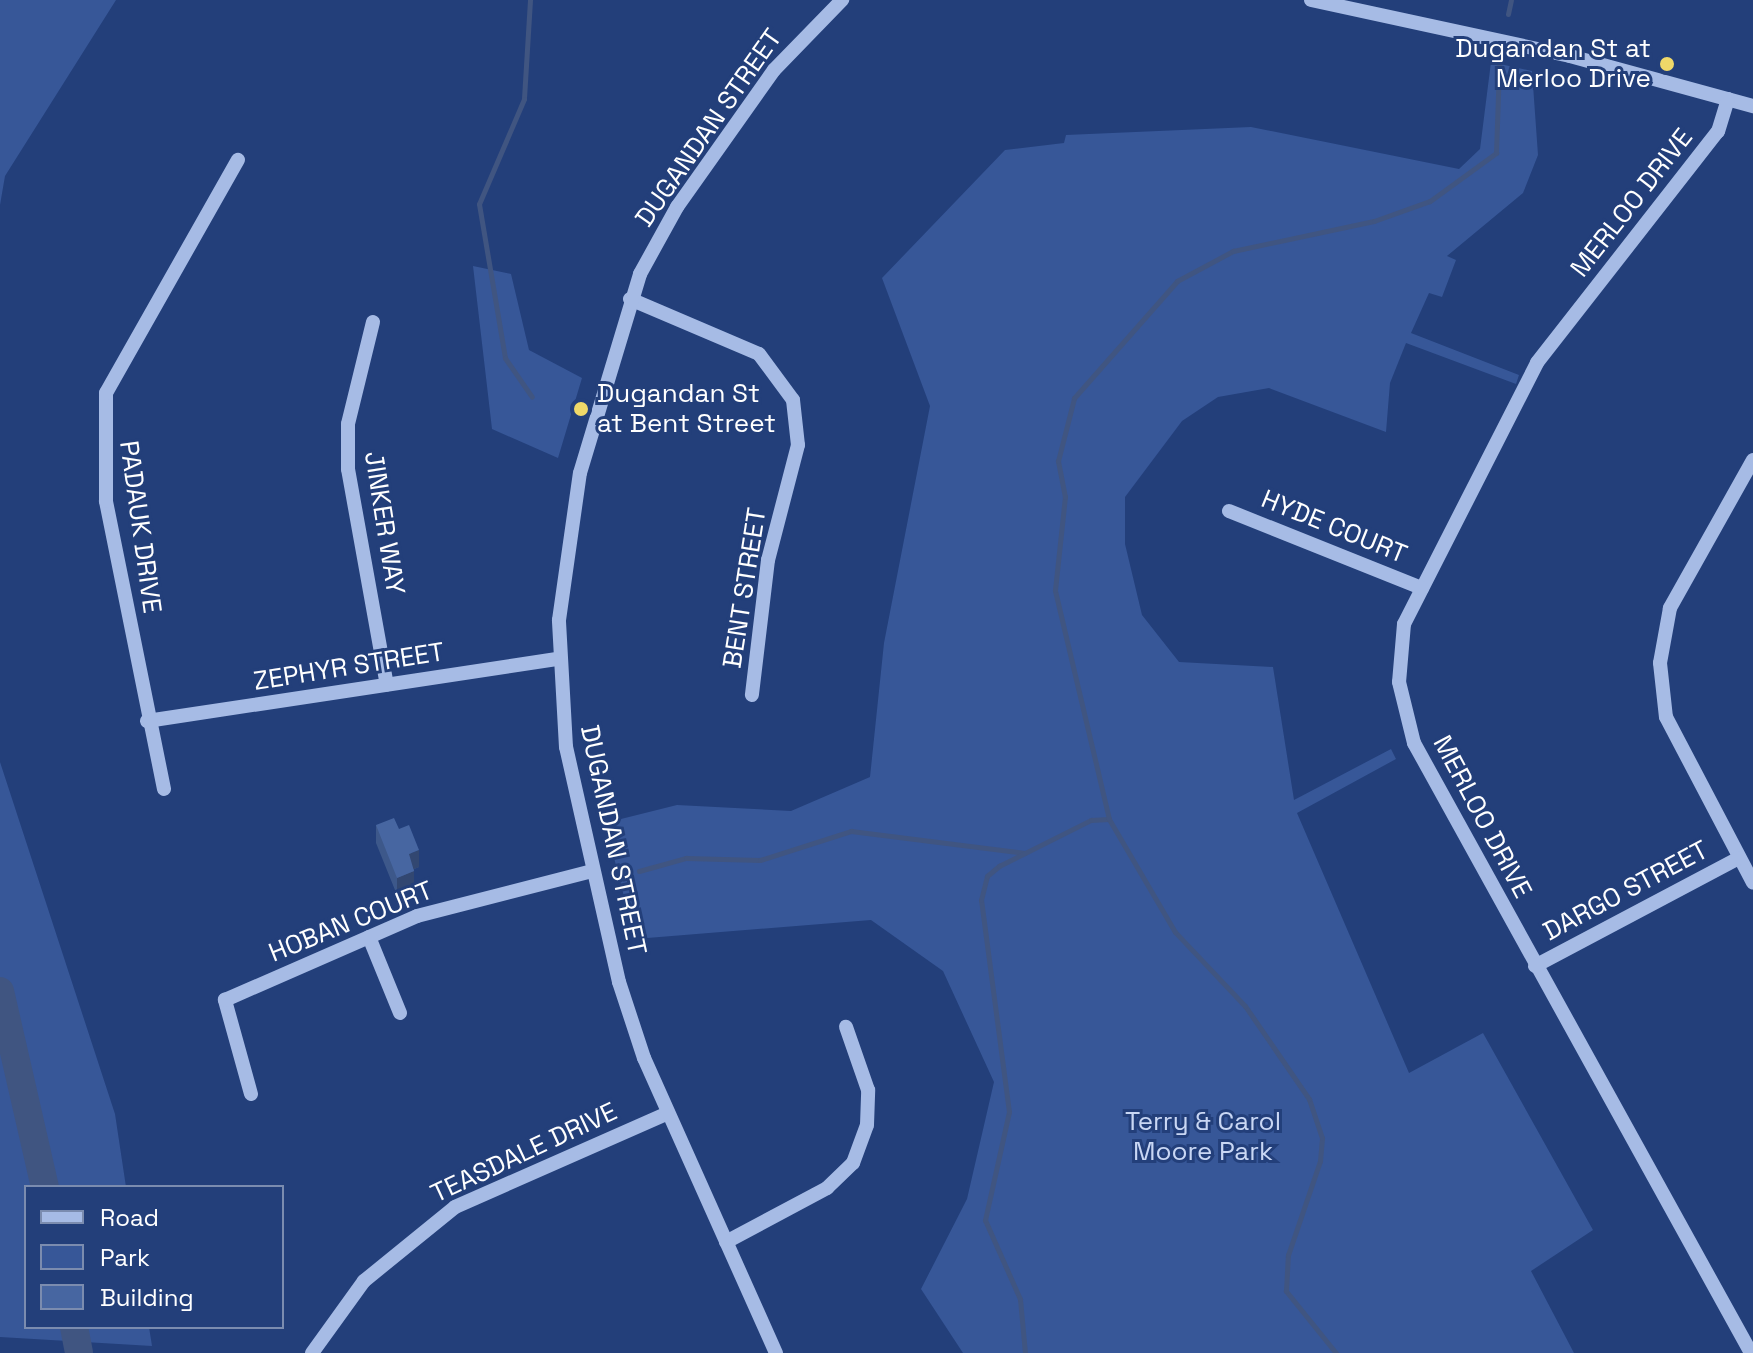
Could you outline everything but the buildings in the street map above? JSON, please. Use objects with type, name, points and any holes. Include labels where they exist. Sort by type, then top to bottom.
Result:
[{"type":"street","name":"DUGANDAN STREET","points":[[776,1353],[668,1113],[632,1025],[592,871],[558,659],[572,509],[630,299],[677,207],[804,34],[842,0]]},
{"type":"street","points":[[1311,0],[1355,5],[1753,106]]},
{"type":"street","name":"MERLOO DRIVE","points":[[1728,99],[1718,131],[1537,363],[1404,624],[1399,682],[1414,743],[1751,1353]]},
{"type":"street","name":"PADAUK DRIVE","points":[[164,789],[147,721],[106,501],[106,393],[238,160]]},
{"type":"street","name":"BENT STREET","points":[[630,299],[759,354],[793,400],[798,445],[768,560],[752,695]]},
{"type":"street","name":"JINKER WAY","points":[[373,322],[348,424],[348,469],[387,685]]},
{"type":"street","points":[[1753,460],[1676,594],[1660,663],[1666,717],[1753,883]]},
{"type":"street","name":"HYDE COURT","points":[[1229,511],[1422,588]]},
{"type":"street","name":"ZEPHYR STREET","points":[[147,721],[558,659]]},
{"type":"street","name":"DARGO STREET","points":[[1535,966],[1739,858]]},
{"type":"street","name":"HOBAN COURT","points":[[251,1094],[225,1000],[417,916],[592,871]]},
{"type":"street","points":[[369,937],[400,1013]]},
{"type":"street","points":[[726,1242],[827,1188],[853,1163],[867,1125],[868,1090],[846,1027]]},
{"type":"street","name":"TEASDALE DRIVE","points":[[312,1353],[364,1281],[455,1207],[668,1113]]},
{"type":"green space","points":[[0,0],[116,0],[5,176],[0,205]]},
{"type":"green space","name":"Terry & Carol Moore Park","points":[[1491,62],[1532,71],[1538,155],[1523,193],[1447,256],[1456,260],[1442,297],[1429,293],[1411,333],[1519,375],[1516,384],[1406,343],[1390,383],[1386,432],[1269,388],[1218,397],[1182,421],[1125,497],[1125,544],[1142,615],[1179,662],[1273,667],[1294,800],[1391,749],[1396,759],[1297,813],[1409,1073],[1483,1033],[1593,1230],[1531,1271],[1574,1353],[963,1353],[921,1289],[967,1199],[994,1082],[943,971],[871,920],[635,939],[605,823],[677,805],[791,811],[870,777],[884,643],[930,406],[882,278],[1005,150],[1064,143],[1066,135],[1251,127],[1459,169],[1480,149]]},
{"type":"green space","points":[[473,266],[511,274],[529,350],[582,378],[558,458],[492,429]]},
{"type":"green space","points":[[0,762],[115,1114],[126,1185],[24,1185],[24,1329],[149,1329],[152,1346],[0,1337]]},
{"type":"waterway","points":[[530,0],[524,99],[479,204],[505,358],[532,397]]},
{"type":"waterway","points":[[1508,14],[1511,0]]},
{"type":"waterway","points":[[1336,1353],[1286,1291],[1288,1255],[1320,1161],[1322,1138],[1309,1099],[1245,1006],[1175,932],[1109,819],[1055,590],[1065,497],[1058,461],[1074,398],[1177,281],[1233,251],[1374,221],[1430,201],[1496,153],[1499,65]]},
{"type":"waterway","points":[[1025,1353],[1020,1299],[985,1220],[1009,1112],[981,900],[987,876],[999,866],[1091,820],[1109,819]]},
{"type":"waterway","points":[[639,871],[686,858],[760,860],[851,831],[1025,853]]},
{"type":"waterway","points":[[0,991],[45,1185]]},
{"type":"waterway","points":[[74,1329],[79,1353]]},
{"type":"place","name":"Dugandan St at Merloo Drive","points":[[1667,64]]},
{"type":"place","name":"Dugandan St at Bent Street","points":[[581,409]]}]
